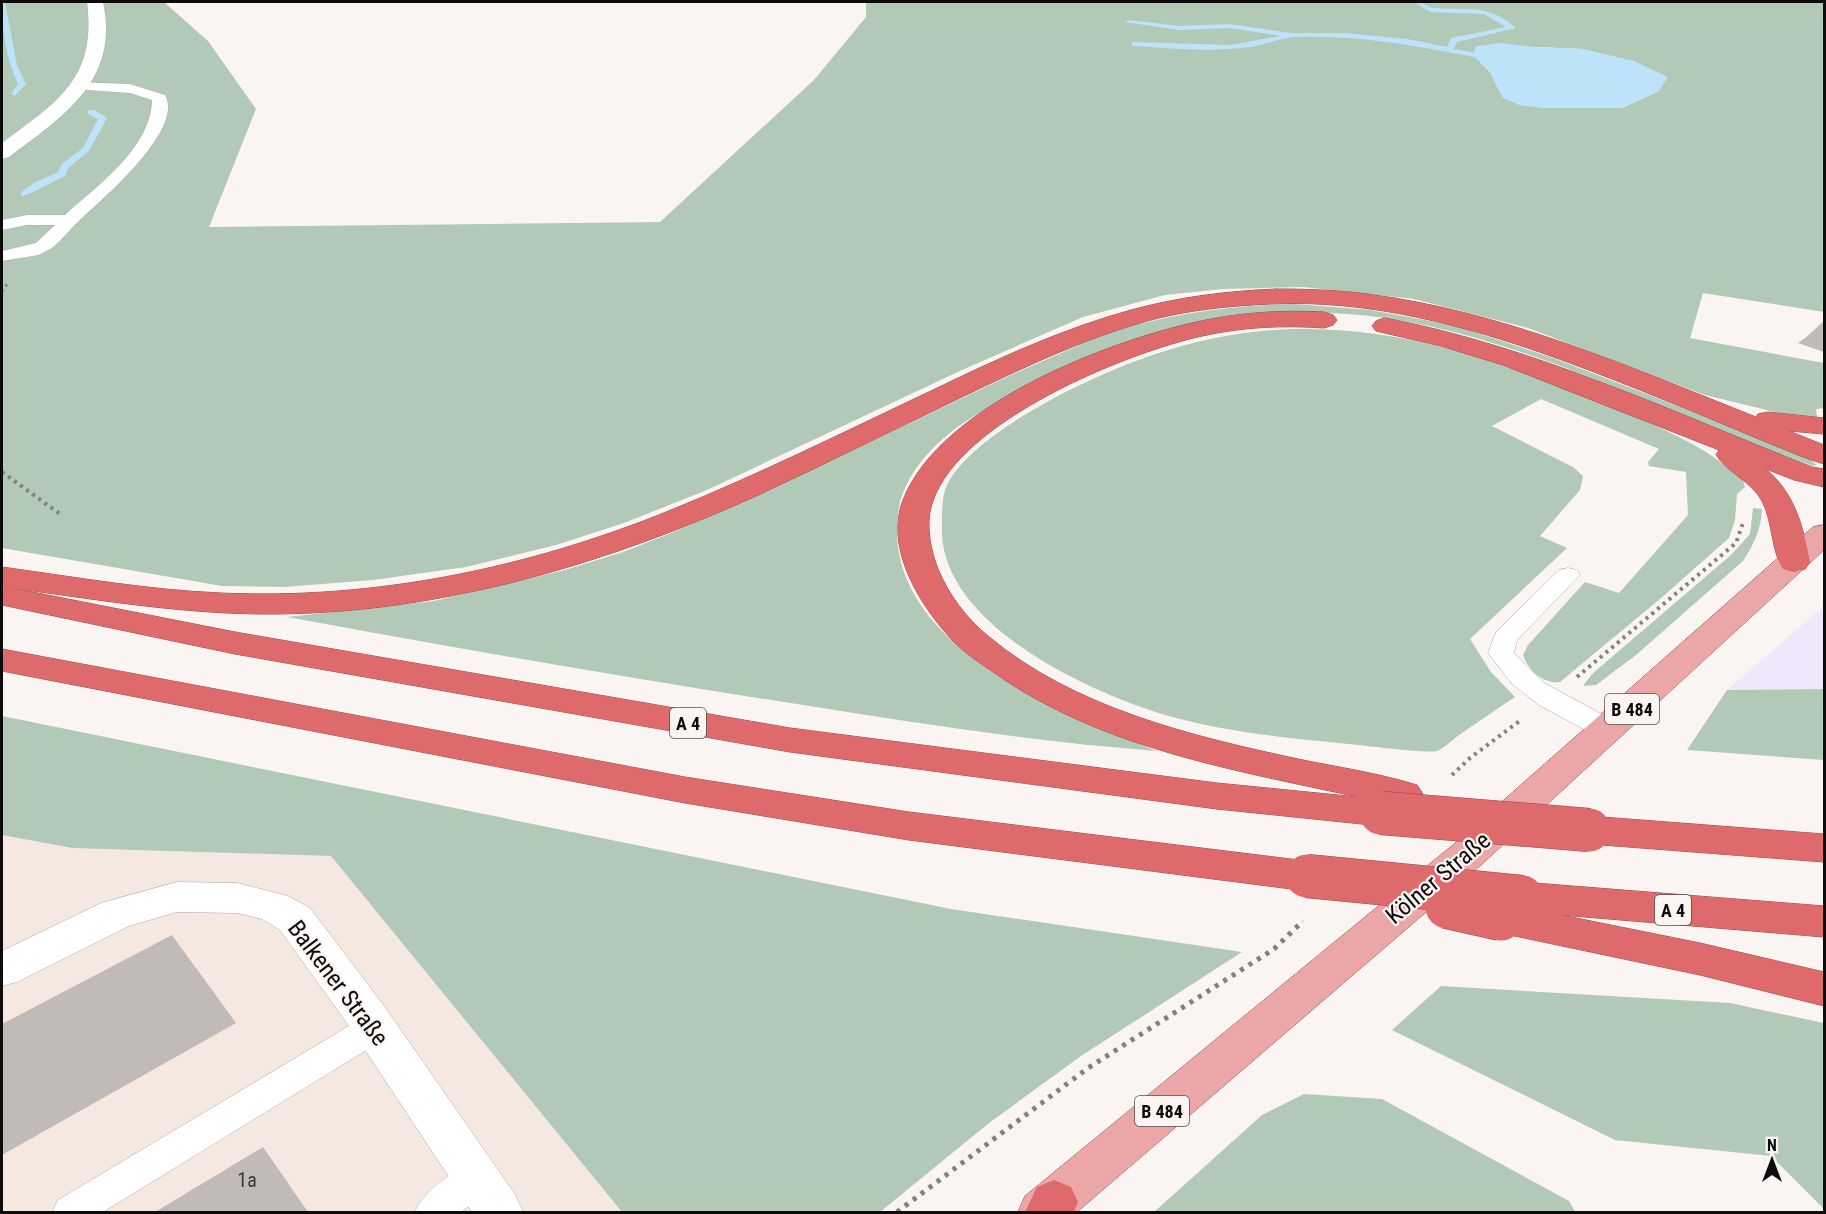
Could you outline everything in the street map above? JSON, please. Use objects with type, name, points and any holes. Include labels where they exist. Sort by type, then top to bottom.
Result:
[{"type":"highway","points":[[2,577],[172,599],[225,603],[292,603],[373,597],[445,586],[517,571],[575,555],[679,518],[1086,331],[1154,310],[1235,298],[1319,297],[1398,306],[1440,313],[1529,339],[1699,418],[1804,474],[1824,478]]},
{"type":"highway","points":[[1392,803],[1255,762],[1153,735],[1073,704],[1025,678],[982,649],[952,618],[936,596],[917,558],[913,528],[918,499],[930,474],[946,453],[996,415],[1049,386],[1113,356],[1155,340],[1196,330],[1275,319],[1358,322],[1458,341],[1571,381],[1824,455]]},
{"type":"highway","points":[[1699,418],[1764,420],[1824,426]]},
{"type":"highway","points":[[1699,418],[1775,494],[1787,520],[1794,562]]},
{"type":"highway","name":"A 4","points":[[2,596],[258,647],[790,740],[1217,796],[1392,803],[1589,830],[1824,848]]},
{"type":"highway","points":[[2,660],[685,790],[909,826],[1307,876],[1512,908],[1700,959],[1824,989]]},
{"type":"highway","name":"A 4","points":[[1512,908],[1824,921]]},
{"type":"main road","name":"Kölner Straße","points":[[1048,1209],[1468,854],[1824,534]]},
{"type":"street","points":[[2,153],[46,119],[77,86],[93,61],[98,45],[99,25],[95,2]]},
{"type":"street","name":"Balkener Straße","points":[[2,970],[116,914],[177,897],[237,898],[274,907],[295,919],[374,1028],[487,1196]]},
{"type":"lane","points":[[2,256],[42,247],[114,178],[143,145],[157,122],[162,106],[160,98],[152,94],[122,88],[77,86]]},
{"type":"lane","points":[[2,225],[27,220],[70,220]]},
{"type":"lane","points":[[1568,575],[1505,638],[1501,653],[1508,666],[1520,678],[1551,699],[1608,730]]},
{"type":"lane","points":[[70,1212],[374,1028]]},
{"type":"lane","points":[[434,1212],[487,1196]]},
{"type":"path","points":[[2,472],[60,514]]},
{"type":"shaded area","points":[[1824,606],[1824,689],[1727,690]]},
{"type":"shaded area","points":[[2,835],[72,848],[331,856],[622,1212],[2,1212]]},
{"type":"green space","points":[[2,2],[164,2],[208,41],[256,109],[209,227],[660,222],[814,80],[866,17],[866,2],[1824,2],[1824,312],[1703,293],[1690,338],[1824,363],[1824,408],[1816,409],[1817,417],[1779,413],[1705,395],[1528,328],[1414,299],[1303,287],[1223,289],[1165,295],[1083,317],[962,370],[707,490],[624,523],[556,545],[466,567],[373,580],[284,587],[222,586],[2,548]],"holes":[[[1535,47],[1583,49],[1659,91],[1622,108],[1543,108],[1503,98],[1491,74]]]},
{"type":"green space","points":[[1295,304],[1370,310],[1453,325],[1553,358],[1782,446],[1808,458],[1817,465],[1813,466],[1754,444],[1568,369],[1505,347],[1441,329],[1378,317],[1287,313],[1233,317],[1001,402],[974,416],[944,438],[918,465],[909,480],[898,514],[901,560],[918,601],[947,636],[985,667],[1073,716],[1157,751],[1021,737],[886,718],[605,673],[287,617],[434,601],[565,570],[623,552],[743,502],[1011,375],[1107,333],[1200,312],[1247,306]]},
{"type":"green space","points":[[1294,329],[1376,334],[1467,354],[1555,384],[1664,430],[1713,457],[1743,480],[1745,487],[1737,494],[1735,520],[1729,538],[1560,682],[1548,681],[1532,671],[1525,661],[1523,655],[1528,645],[1585,582],[1619,593],[1688,515],[1686,472],[1649,466],[1648,462],[1659,449],[1541,399],[1492,426],[1573,467],[1583,476],[1580,490],[1540,536],[1567,548],[1470,639],[1491,672],[1515,697],[1442,749],[1431,752],[1256,734],[1165,715],[1099,690],[1062,672],[1027,651],[995,626],[968,599],[950,568],[942,535],[943,501],[951,477],[961,464],[988,440],[1045,403],[1134,362],[1196,342],[1261,331]]},
{"type":"green space","points":[[1753,508],[1762,509],[1760,524],[1754,543],[1743,561],[1636,655],[1596,685],[1583,686],[1592,674],[1731,555],[1750,534]]},
{"type":"green space","points":[[1824,689],[1824,760],[1687,750],[1727,690]]},
{"type":"green space","points":[[2,716],[951,909],[1242,952],[1081,1056],[989,1123],[880,1212],[622,1212],[331,856],[72,848],[2,835]]},
{"type":"green space","points":[[1441,986],[1730,1003],[1824,1023],[1824,1209],[1771,1156],[1615,1140],[1392,1030]]},
{"type":"green space","points":[[1304,1094],[1382,1099],[1569,1201],[1575,1212],[1154,1212],[1262,1115]]},
{"type":"water","points":[[1502,43],[1583,49],[1634,61],[1668,77],[1659,91],[1622,108],[1543,108],[1519,105],[1503,98],[1491,74],[1473,55],[1476,46]]},
{"type":"building","points":[[1824,321],[1824,352],[1798,343],[1805,338]]},
{"type":"building","points":[[172,935],[236,1023],[2,1155],[2,1024]]},
{"type":"building","points":[[263,1147],[308,1212],[155,1212]]},
{"type":"waterway","points":[[2,2],[13,65],[22,84],[15,94]]},
{"type":"waterway","points":[[1417,2],[1430,10],[1486,12],[1512,28],[1454,40],[1450,50]]},
{"type":"waterway","points":[[1129,22],[1179,28],[1229,26],[1291,35],[1345,35],[1407,41],[1473,55]]},
{"type":"waterway","points":[[1135,44],[1212,48],[1250,45],[1288,36]]},
{"type":"waterway","points":[[24,194],[37,185],[62,174],[65,166],[86,149],[103,118],[91,112]]}]
